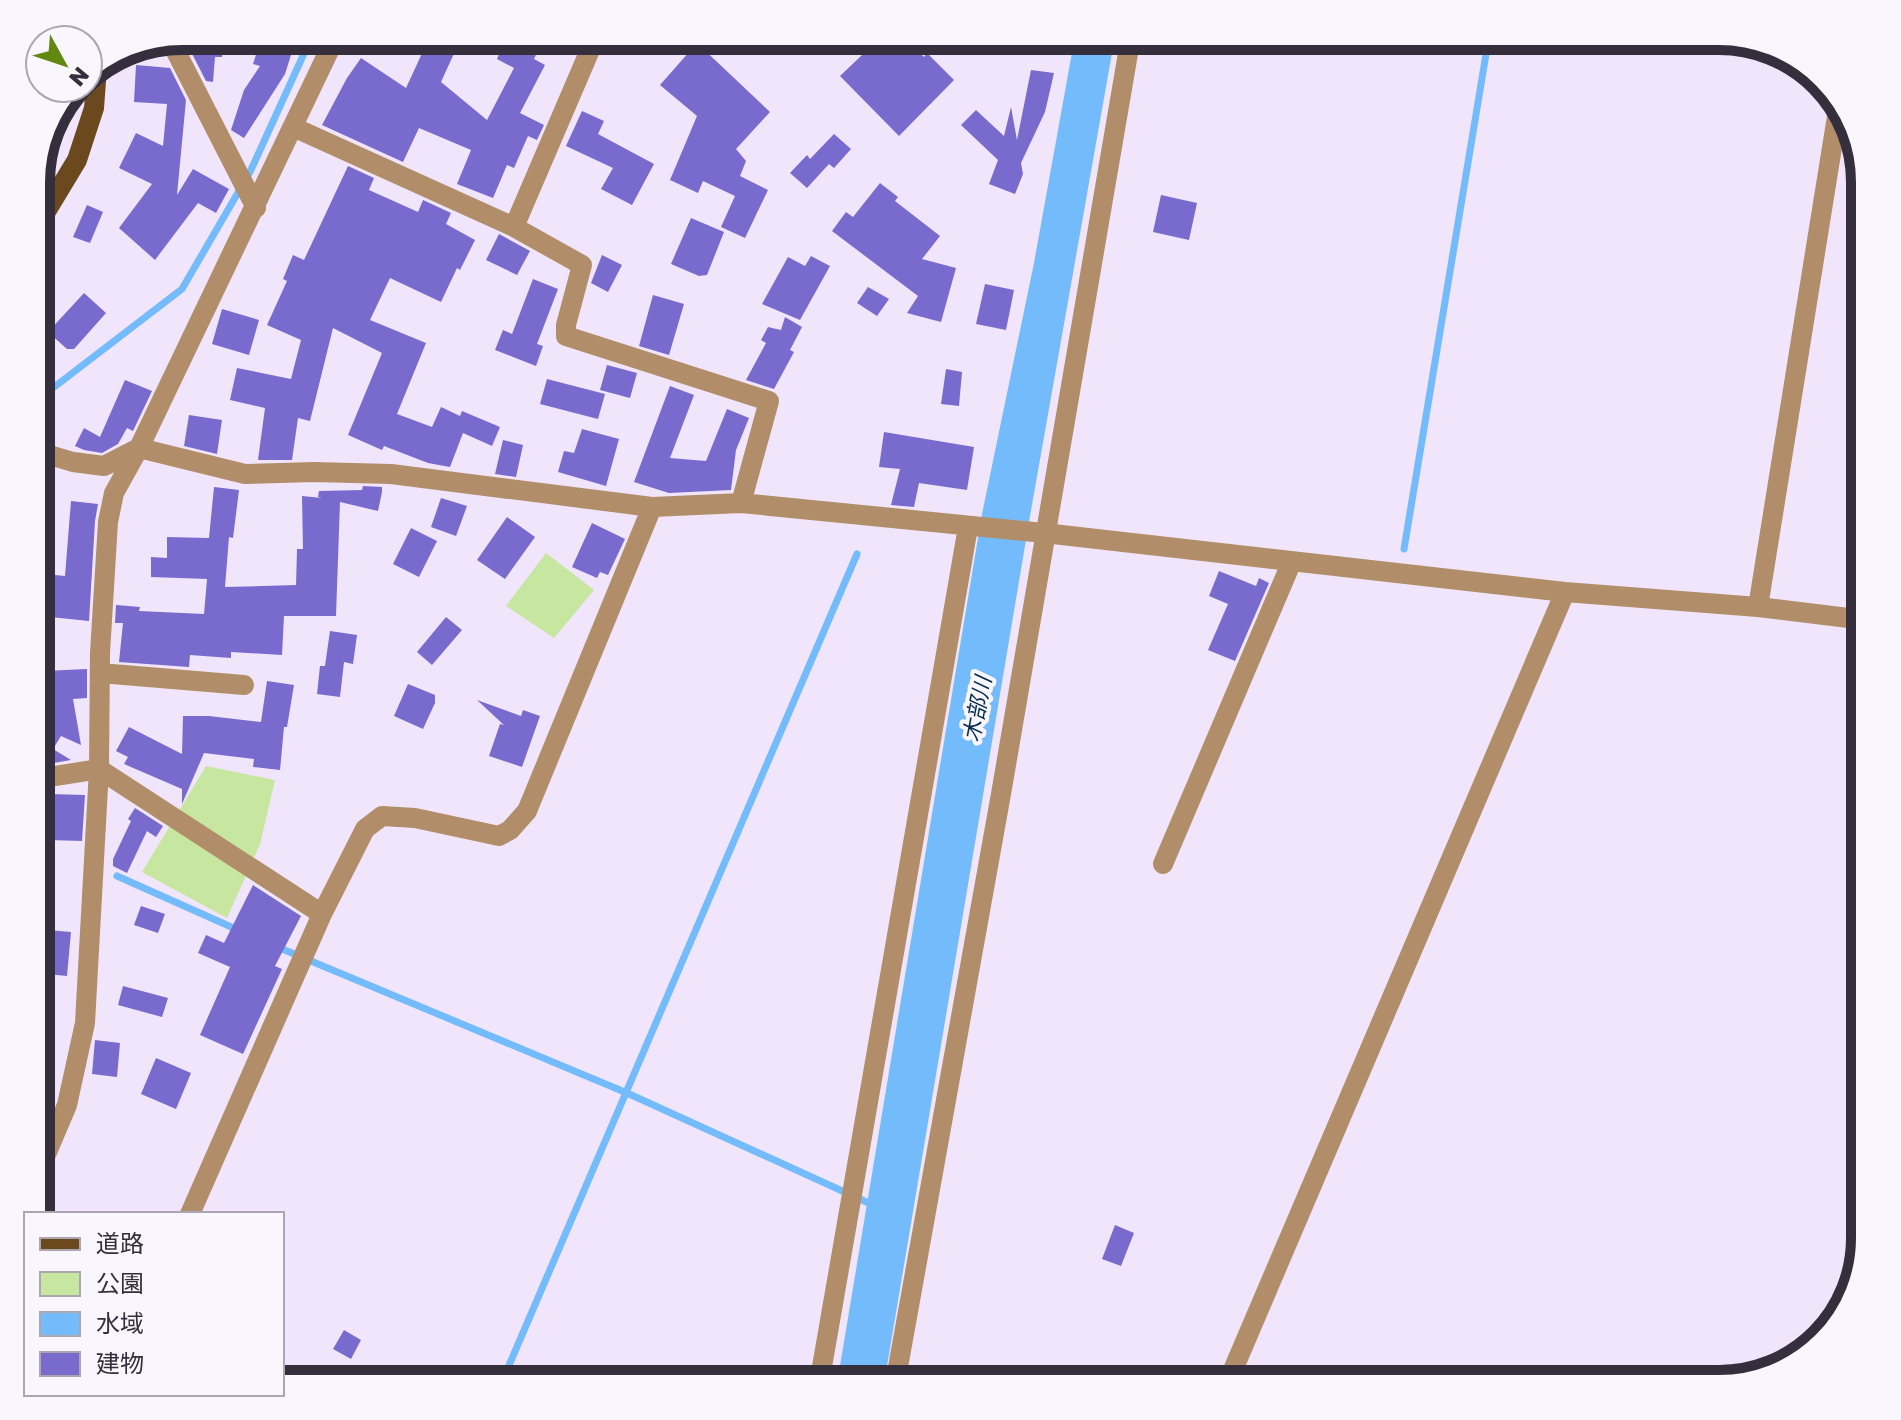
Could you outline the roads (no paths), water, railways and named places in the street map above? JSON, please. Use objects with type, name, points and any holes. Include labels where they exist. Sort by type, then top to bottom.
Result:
[{"type":"main road","points":[[50,205],[77,160],[94,104]]},
{"type":"street","points":[[175,50],[256,208]]},
{"type":"street","points":[[50,1145],[67,1105],[85,1023],[108,522],[114,493],[256,208],[329,50]]},
{"type":"street","points":[[514,227],[590,50]]},
{"type":"street","points":[[898,1370],[1001,794],[1129,50]]},
{"type":"street","points":[[1758,607],[1836,122]]},
{"type":"street","points":[[293,127],[514,227],[582,265],[566,325],[566,336],[769,401],[741,503]]},
{"type":"street","points":[[50,455],[104,466],[139,448],[245,474],[391,474],[652,507],[741,503],[1044,533],[1565,592],[1758,607],[1851,618]]},
{"type":"street","points":[[191,1212],[322,914],[365,829],[382,816],[415,818],[499,836],[510,830],[527,811],[652,507]]},
{"type":"street","points":[[821,1370],[968,527]]},
{"type":"street","points":[[1163,864],[1292,561]]},
{"type":"street","points":[[1233,1370],[1565,592]]},
{"type":"street","points":[[100,673],[244,685]]},
{"type":"street","points":[[50,777],[99,769],[322,914]]},
{"type":"water","name":"木部川","points":[[1072,50],[1113,50],[1030,516],[886,1370],[839,1370],[982,514],[1034,263]]},
{"type":"waterway","points":[[50,390],[182,289],[250,172],[306,50]]},
{"type":"waterway","points":[[1404,549],[1487,50]]},
{"type":"waterway","points":[[507,1370],[857,554]]},
{"type":"waterway","points":[[117,876],[238,930]]},
{"type":"waterway","points":[[275,946],[627,1093],[873,1205]]}]
